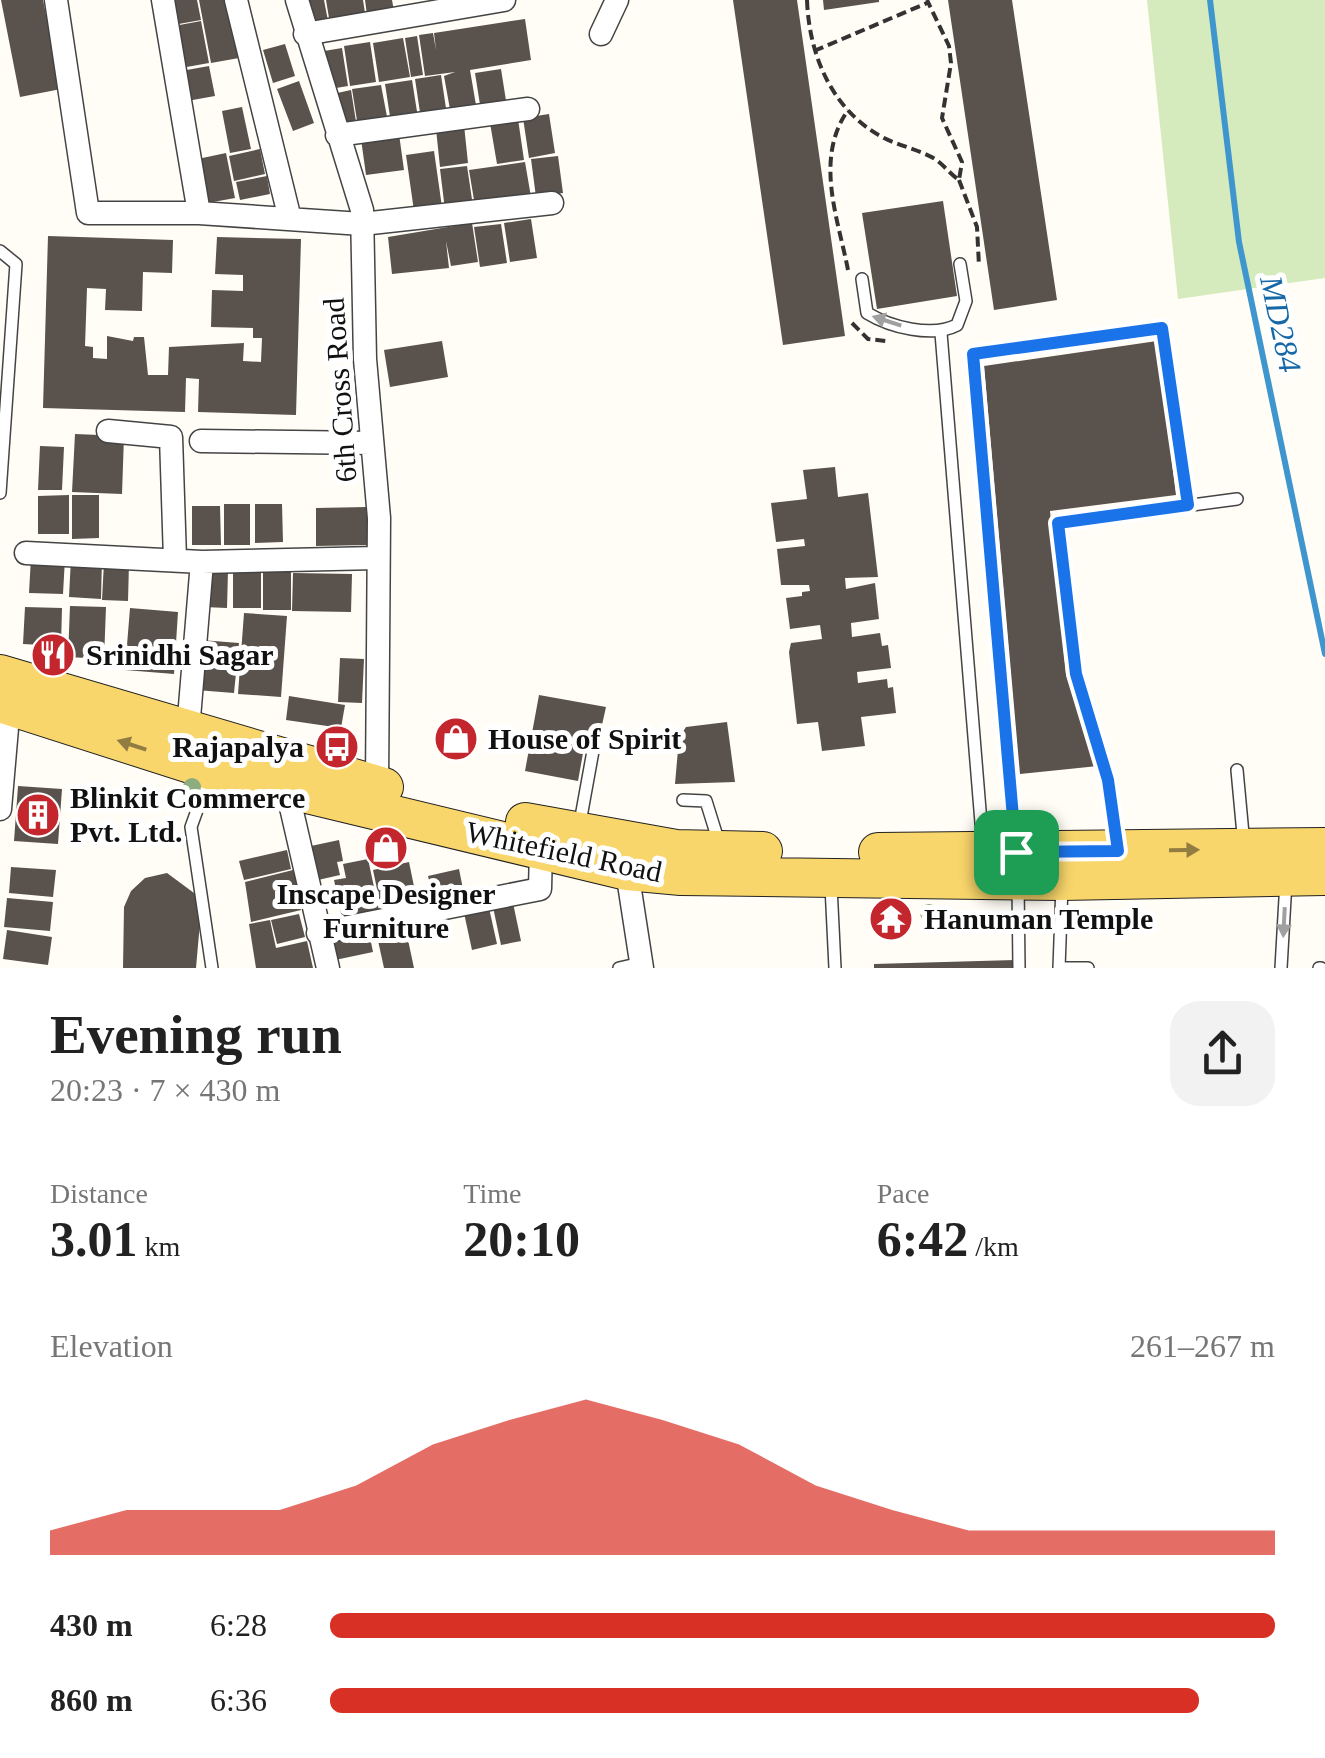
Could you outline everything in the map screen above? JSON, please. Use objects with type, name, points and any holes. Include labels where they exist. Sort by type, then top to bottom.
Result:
[{"type":"main road","name":"Whitefield Road","points":[[3,694],[188,730],[377,785],[578,832],[676,849],[1006,861],[1062,880],[1325,876]]},
{"type":"main road","name":"Whitefield Road","points":[[3,694],[212,771],[627,871],[681,876],[830,876],[1118,851],[1325,848]]},
{"type":"street","points":[[56,0],[88,212],[199,213],[362,224],[552,203]]},
{"type":"street","points":[[163,0],[199,213]]},
{"type":"street","points":[[236,0],[290,219]]},
{"type":"street","name":"6th Cross Road","points":[[297,0],[362,210],[379,518],[377,785]]},
{"type":"street","points":[[305,34],[504,0]]},
{"type":"street","points":[[601,34],[617,0]]},
{"type":"street","points":[[337,136],[528,109]]},
{"type":"street","points":[[108,431],[171,437],[175,559]]},
{"type":"street","points":[[201,441],[372,443]]},
{"type":"street","points":[[26,552],[202,562],[378,558]]},
{"type":"street","points":[[188,730],[202,562]]},
{"type":"street","points":[[0,809],[3,694]]},
{"type":"street","points":[[287,790],[328,968]]},
{"type":"street","points":[[318,933],[540,889],[541,850]]},
{"type":"street","points":[[627,871],[634,966]]},
{"type":"lane","points":[[0,252],[16,264],[0,493]]},
{"type":"lane","points":[[862,279],[867,313],[884,324],[941,333],[957,324],[966,301],[960,264]]},
{"type":"lane","points":[[1006,861],[973,354],[1162,328],[1188,505]]},
{"type":"lane","points":[[941,333],[1019,968]]},
{"type":"lane","points":[[1118,851],[1108,780],[1076,674],[1058,523],[1237,499]]},
{"type":"lane","points":[[578,832],[593,751]]},
{"type":"lane","points":[[1237,770],[1244,849]]},
{"type":"lane","points":[[212,771],[191,827],[212,968]]},
{"type":"lane","points":[[683,800],[706,801],[721,850]]},
{"type":"lane","points":[[830,876],[835,968]]},
{"type":"lane","points":[[1281,968],[1286,876]]},
{"type":"lane","points":[[1062,880],[1059,968],[1088,968]]},
{"type":"path","points":[[807,0],[814,51],[828,84],[848,110],[870,130],[938,161],[959,180],[962,162],[942,118],[951,63],[949,46],[927,2],[814,51]]},
{"type":"path","points":[[848,110],[839,124],[830,174],[832,212],[843,243],[848,286]]},
{"type":"path","points":[[848,313],[861,334],[892,342]]},
{"type":"green space","points":[[1147,0],[1325,0],[1325,278],[1178,299]]},
{"type":"building","points":[[1,0],[43,0],[61,89],[20,97]]},
{"type":"building","points":[[168,0],[197,0],[201,20],[173,25]]},
{"type":"building","points":[[199,0],[228,0],[239,58],[211,63]]},
{"type":"building","points":[[302,0],[324,0],[328,21],[310,24]]},
{"type":"building","points":[[326,0],[363,0],[365,13],[329,18]]},
{"type":"building","points":[[365,0],[392,0],[394,11],[367,15]]},
{"type":"building","points":[[733,0],[797,0],[845,336],[783,345]]},
{"type":"building","points":[[823,0],[879,0],[879,2],[824,10]]},
{"type":"building","points":[[948,0],[1012,0],[1057,300],[994,310]]},
{"type":"building","points":[[525,19],[531,60],[470,70],[477,111],[451,115],[444,76],[455,72],[425,76],[419,35],[433,33],[436,50],[434,33]]},
{"type":"building","points":[[201,21],[209,63],[181,68],[174,26]]},
{"type":"building","points":[[417,36],[423,75],[411,77],[405,38]]},
{"type":"building","points":[[403,38],[410,77],[379,82],[373,43]]},
{"type":"building","points":[[370,42],[376,82],[350,86],[344,46]]},
{"type":"building","points":[[285,44],[295,76],[273,83],[263,50]]},
{"type":"building","points":[[342,48],[348,86],[324,90],[318,52]]},
{"type":"building","points":[[209,66],[215,96],[187,101],[181,71]]},
{"type":"building","points":[[501,69],[507,107],[481,111],[475,73]]},
{"type":"building","points":[[441,75],[447,115],[421,119],[415,79]]},
{"type":"building","points":[[412,80],[418,118],[391,123],[385,84]]},
{"type":"building","points":[[299,81],[314,123],[293,131],[277,89]]},
{"type":"building","points":[[381,85],[388,122],[358,127],[352,89]]},
{"type":"building","points":[[351,90],[357,128],[342,130],[328,95]]},
{"type":"building","points":[[242,107],[251,149],[230,153],[222,111]]},
{"type":"building","points":[[549,114],[555,153],[529,158],[523,118]]},
{"type":"building","points":[[518,119],[524,160],[497,164],[490,123]]},
{"type":"building","points":[[464,125],[468,163],[440,167],[436,129]]},
{"type":"building","points":[[399,134],[404,170],[366,175],[361,139]]},
{"type":"building","points":[[260,149],[265,174],[234,181],[229,156]]},
{"type":"building","points":[[434,151],[442,207],[414,211],[406,155]]},
{"type":"building","points":[[226,153],[235,198],[202,204],[193,160]]},
{"type":"building","points":[[558,156],[563,193],[536,197],[531,159]]},
{"type":"building","points":[[525,162],[531,197],[475,206],[469,170]]},
{"type":"building","points":[[467,166],[473,206],[445,210],[440,169]]},
{"type":"building","points":[[267,176],[270,194],[240,200],[236,182]]},
{"type":"building","points":[[943,201],[957,296],[877,309],[862,213]]},
{"type":"building","points":[[531,219],[537,258],[510,262],[504,223]]},
{"type":"building","points":[[472,223],[478,262],[451,266],[446,241],[449,268],[392,274],[388,237]]},
{"type":"building","points":[[501,224],[507,263],[480,267],[474,227]]},
{"type":"building","points":[[48,236],[173,240],[172,273],[143,272],[142,311],[105,310],[106,289],[87,288],[85,346],[93,347],[93,358],[107,359],[107,336],[133,341],[134,337],[144,337],[148,375],[168,375],[169,347],[244,343],[243,361],[261,362],[262,338],[253,338],[253,328],[211,327],[212,290],[243,291],[243,275],[215,274],[217,237],[301,239],[296,415],[198,412],[199,379],[186,378],[185,412],[43,408]]},
{"type":"building","points":[[442,341],[448,377],[390,387],[384,350]]},
{"type":"building","points":[[1157,341],[1176,495],[1050,511],[1066,674],[1098,766],[1020,774],[984,366]]},
{"type":"building","points":[[75,434],[124,436],[122,494],[72,492]]},
{"type":"building","points":[[40,446],[64,447],[62,490],[38,490]]},
{"type":"building","points":[[835,467],[838,497],[868,493],[878,577],[845,578],[846,589],[875,583],[879,619],[851,623],[852,637],[880,633],[882,646],[888,645],[891,668],[857,672],[858,683],[887,679],[888,688],[893,687],[896,713],[861,717],[865,746],[822,751],[818,722],[797,724],[789,652],[791,643],[822,639],[820,625],[790,629],[786,598],[810,591],[809,585],[781,585],[777,549],[805,546],[804,539],[776,542],[771,503],[807,499],[803,470]]},
{"type":"building","points":[[69,495],[69,534],[38,534],[38,496]]},
{"type":"building","points":[[72,495],[99,495],[99,538],[72,539]]},
{"type":"building","points":[[224,504],[250,504],[250,545],[224,545]]},
{"type":"building","points":[[255,504],[282,504],[283,542],[255,543]]},
{"type":"building","points":[[192,506],[220,506],[221,545],[192,545]]},
{"type":"building","points":[[367,507],[368,545],[316,546],[316,508]]},
{"type":"building","points":[[31,557],[65,558],[63,594],[29,593]]},
{"type":"building","points":[[71,558],[102,559],[101,599],[69,597]]},
{"type":"building","points":[[104,562],[129,563],[128,601],[102,600]]},
{"type":"building","points":[[206,570],[228,571],[227,608],[204,607]]},
{"type":"building","points":[[263,571],[291,572],[291,610],[263,610]]},
{"type":"building","points":[[261,572],[261,608],[233,608],[233,573]]},
{"type":"building","points":[[293,573],[352,574],[351,612],[292,611]]},
{"type":"building","points":[[70,606],[106,607],[104,659],[68,657]]},
{"type":"building","points":[[25,607],[62,608],[61,646],[23,644]]},
{"type":"building","points":[[130,608],[178,612],[174,674],[125,670]]},
{"type":"building","points":[[244,613],[287,616],[281,697],[238,694]]},
{"type":"building","points":[[201,640],[239,643],[234,693],[196,690]]},
{"type":"building","points":[[340,658],[364,659],[362,703],[338,702]]},
{"type":"building","points":[[539,695],[606,707],[600,734],[587,731],[578,781],[525,771]]},
{"type":"building","points":[[289,696],[345,705],[341,728],[286,720]]},
{"type":"building","points":[[727,722],[735,782],[675,784],[679,738],[686,727]]},
{"type":"building","name":"Blinkit Commerce Pvt. Ltd.","points":[[18,786],[62,789],[58,844],[14,841]]},
{"type":"building","points":[[339,840],[343,861],[337,862],[340,875],[318,880],[311,846]]},
{"type":"building","points":[[287,850],[291,869],[244,880],[239,861]]},
{"type":"building","points":[[368,859],[380,915],[343,923],[334,880],[346,878],[343,864]]},
{"type":"building","points":[[409,862],[418,906],[382,913],[373,870]]},
{"type":"building","points":[[11,867],[56,870],[53,897],[9,893]]},
{"type":"building","points":[[459,869],[465,899],[435,905],[428,876]]},
{"type":"building","points":[[293,870],[298,886],[281,890],[295,888],[301,910],[251,922],[245,882]]},
{"type":"building","points":[[167,873],[194,893],[201,911],[196,968],[123,968],[124,907],[131,891],[145,878]]},
{"type":"building","points":[[7,898],[53,902],[50,931],[4,927]]},
{"type":"building","points":[[513,903],[521,941],[501,945],[493,907]]},
{"type":"building","points":[[489,908],[497,944],[472,950],[464,913]]},
{"type":"building","points":[[299,914],[305,937],[277,944],[271,920]]},
{"type":"building","points":[[270,920],[276,948],[307,941],[313,968],[256,968],[249,924]]},
{"type":"building","points":[[404,921],[414,968],[384,968],[375,927]]},
{"type":"building","points":[[368,927],[373,952],[335,960],[330,935]]},
{"type":"building","points":[[7,930],[52,937],[48,965],[3,959]]},
{"type":"building","points":[[1015,960],[1015,968],[874,968],[874,964]]},
{"type":"waterway","name":"MD284","points":[[1210,0],[1239,242],[1325,654]]},
{"type":"place","name":"Srinidhi Sagar","points":[[53,655]]},
{"type":"place","name":"House of Spirit","points":[[456,739]]},
{"type":"place","name":"Rajapalya","points":[[337,747]]},
{"type":"place","name":"Blinkit Commerce Pvt. Ltd.","points":[[38,815]]},
{"type":"place","name":"Inscape Designer Furniture","points":[[386,848]]},
{"type":"place","name":"Hanuman Temple","points":[[891,919]]},
{"type":"route","points":[[1162,328],[1188,505],[1058,523],[1076,674],[1108,780],[1118,851],[1016,852],[973,354],[1162,328]]}]
